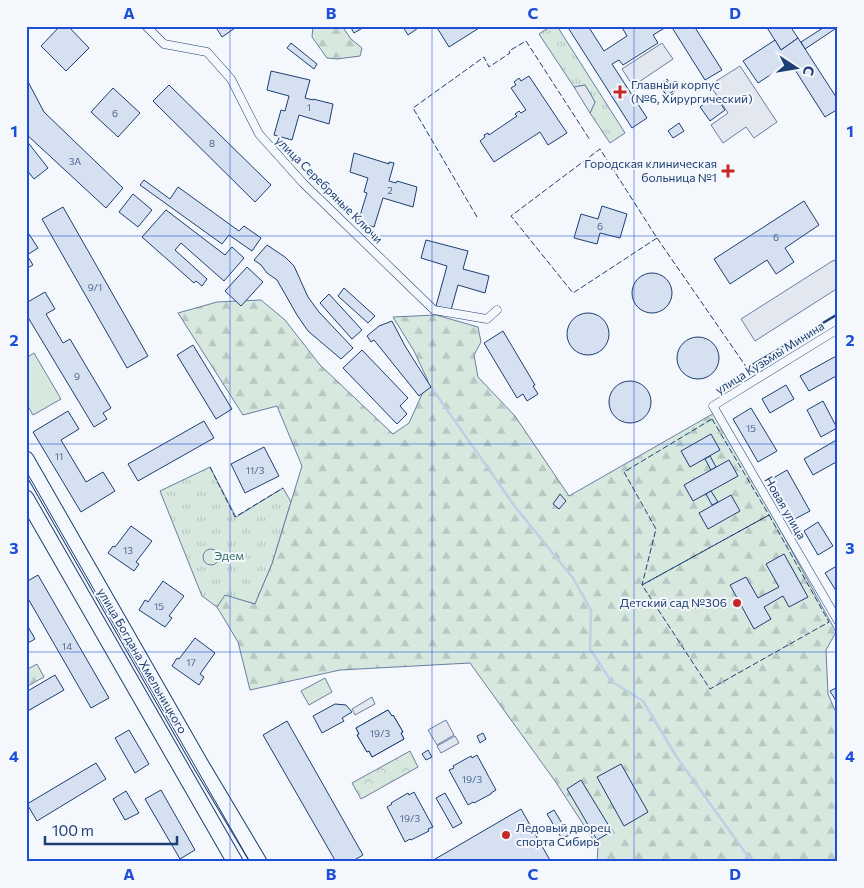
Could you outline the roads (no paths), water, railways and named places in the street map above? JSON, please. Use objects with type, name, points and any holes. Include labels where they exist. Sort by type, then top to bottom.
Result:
[{"type":"highway","name":"улица Богдана Хмельницкого","points":[[26,459],[200,763],[259,862]]},
{"type":"highway","name":"улица Богдана Хмельницкого","points":[[26,498],[235,862]]},
{"type":"street","name":"улица Серебряные Ключи","points":[[146,26],[164,44],[207,52],[231,79],[259,134],[266,142],[316,196],[434,310],[487,319],[497,310]]},
{"type":"street","name":"улица Кузьмы Минина","points":[[713,406],[838,329]]},
{"type":"street","name":"Новая улица","points":[[713,406],[838,621]]},
{"type":"waterway","points":[[431,387],[516,508],[573,578],[591,610],[590,649],[611,681],[643,701],[678,759],[752,862]]},
{"type":"tram line","points":[[26,471],[250,862]]},
{"type":"place","name":"Главный корпус (№6, Хирургический)","points":[[620,92]]},
{"type":"place","name":"Городская клиническая больница №1","points":[[728,171]]},
{"type":"place","name":"Детский сад №306","points":[[737,603]]},
{"type":"place","name":"Ледовый дворец спорта Сибирь","points":[[506,835]]},
{"type":"park label","name":"Эдем","points":[[229,556]]}]
